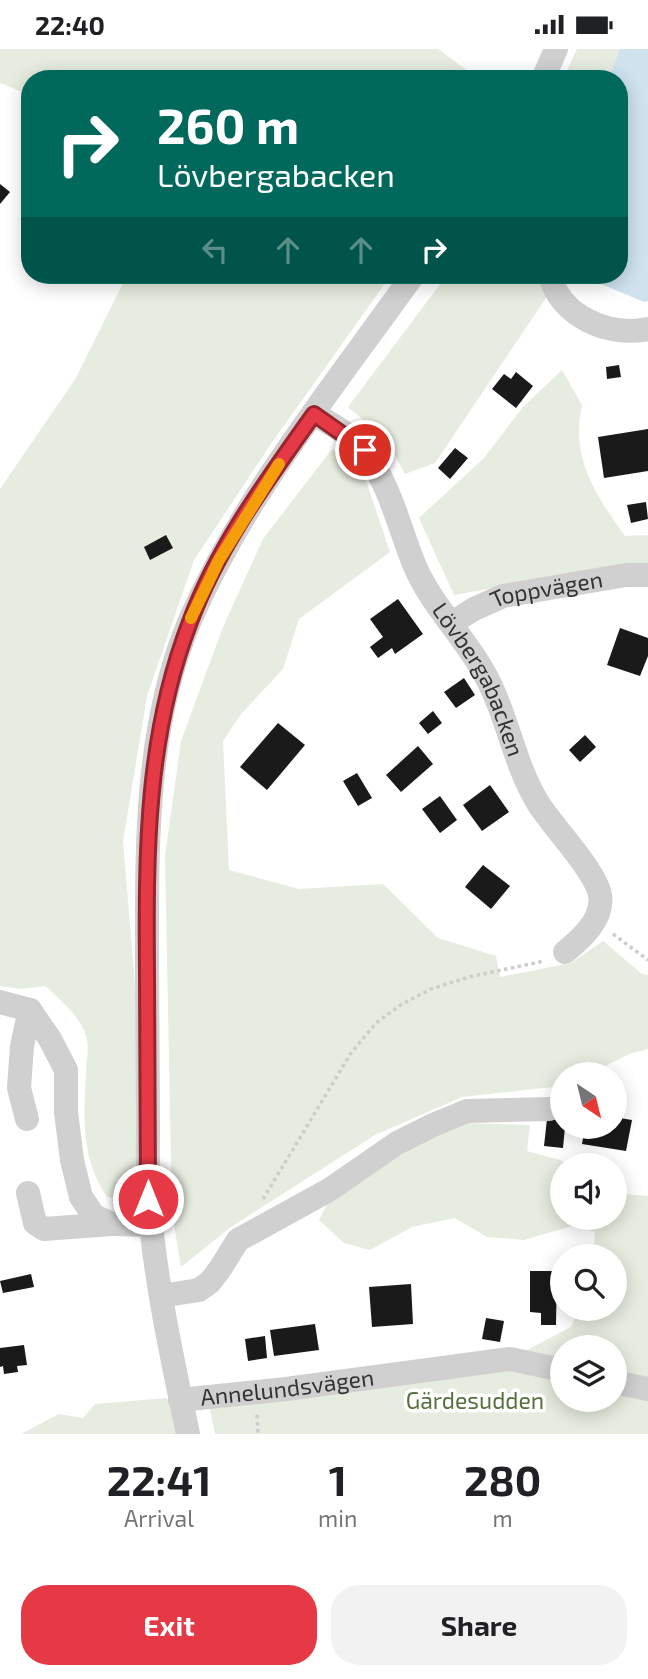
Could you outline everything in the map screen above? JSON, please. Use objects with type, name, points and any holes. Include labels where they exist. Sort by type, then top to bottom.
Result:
[{"type":"street","points":[[547,70],[556,49]]},
{"type":"street","points":[[188,1434],[162,1296],[148,1199],[147,893],[149,815],[157,744],[170,680],[190,621],[219,560],[264,485],[407,284]]},
{"type":"street","points":[[555,284],[565,303],[579,316],[598,326],[632,332],[648,329]]},
{"type":"street","name":"Lövbergabacken","points":[[314,414],[365,450],[387,491],[415,566],[429,592],[484,673],[527,785],[595,882],[600,896],[595,920]]},
{"type":"street","name":"Toppvägen","points":[[452,623],[503,596],[626,575],[648,575]]},
{"type":"street","points":[[565,952],[582,938],[595,920]]},
{"type":"street","points":[[0,1002],[30,1010],[50,1038],[66,1070],[69,1136],[81,1197],[94,1216],[112,1224]]},
{"type":"street","points":[[27,1119],[19,1088],[22,1046],[30,1010]]},
{"type":"street","points":[[162,1296],[200,1290],[215,1275],[238,1240],[329,1189],[397,1143],[433,1125],[467,1111],[549,1109]]},
{"type":"street","points":[[28,1193],[35,1223],[44,1229],[112,1224],[151,1225]]},
{"type":"street","name":"Annelundsvägen","points":[[180,1400],[510,1359],[550,1367]]},
{"type":"street","points":[[627,1385],[648,1389]]},
{"type":"path","points":[[595,920],[648,960]]},
{"type":"path","points":[[259,1205],[351,1053],[376,1023],[402,1004],[431,989],[469,977],[544,962],[565,952]]},
{"type":"green space","points":[[0,49],[438,49],[467,70],[21,70],[21,91],[0,83]]},
{"type":"green space","points":[[577,49],[620,49],[612,70],[567,70]]},
{"type":"green space","points":[[123,284],[385,284],[273,441],[194,560],[147,696],[123,841],[139,1034],[139,1190],[124,1199],[107,1197],[98,1182],[88,1152],[85,1089],[88,1044],[81,1025],[45,986],[21,989],[0,986],[0,489],[76,378]]},
{"type":"green space","points":[[440,284],[542,284],[548,295],[435,463],[405,474],[386,439],[348,407]]},
{"type":"green space","points":[[562,370],[582,405],[580,442],[583,459],[595,491],[625,536],[648,535],[648,565],[454,595],[419,518],[484,458],[523,407]]},
{"type":"green space","points":[[332,449],[363,472],[390,552],[299,619],[283,669],[241,714],[223,741],[229,870],[299,889],[383,884],[438,938],[496,956],[500,977],[571,963],[603,941],[642,974],[648,975],[648,1049],[613,1062],[550,1062],[550,1087],[462,1097],[375,1135],[231,1227],[181,1267],[172,1212],[165,856],[181,741],[223,627],[263,539]]},
{"type":"green space","points":[[466,1123],[530,1125],[527,1151],[550,1157],[550,1230],[558,1230],[524,1240],[487,1237],[455,1218],[412,1227],[370,1250],[344,1243],[319,1220],[330,1199],[419,1141]]},
{"type":"green space","name":"Gärdesudden","points":[[627,1194],[648,1196],[648,1434],[215,1434],[208,1400],[510,1359],[550,1338],[550,1412],[627,1412],[627,1335],[556,1335],[571,1327],[574,1321],[627,1321],[627,1244],[594,1244],[595,1232],[587,1230],[627,1230]]},
{"type":"green space","points":[[167,1398],[182,1434],[21,1434],[59,1414],[83,1418],[95,1404]]},
{"type":"water","points":[[620,49],[648,49],[648,301],[644,302],[601,284],[628,284],[628,70],[612,70]]},
{"type":"building","points":[[0,184],[10,192],[0,204]]},
{"type":"building","points":[[619,365],[621,377],[607,379],[606,367]]},
{"type":"building","points":[[516,372],[533,386],[516,408],[492,389],[504,374],[511,379]]},
{"type":"building","points":[[648,429],[648,471],[604,478],[598,437]]},
{"type":"building","points":[[455,448],[468,458],[450,479],[438,468]]},
{"type":"building","points":[[646,502],[648,519],[631,523],[627,505]]},
{"type":"building","points":[[166,535],[173,548],[150,560],[144,547]]},
{"type":"building","points":[[398,599],[423,634],[395,654],[392,648],[378,658],[370,647],[383,637],[370,619]]},
{"type":"building","points":[[620,628],[648,638],[648,656],[640,676],[607,665]]},
{"type":"building","points":[[464,678],[475,695],[456,708],[444,692]]},
{"type":"building","points":[[433,711],[442,723],[428,734],[419,723]]},
{"type":"building","points":[[278,723],[305,745],[267,790],[240,767]]},
{"type":"building","points":[[585,735],[596,747],[580,762],[569,750]]},
{"type":"building","points":[[418,746],[433,764],[401,792],[386,775]]},
{"type":"building","points":[[357,773],[372,798],[358,806],[343,781]]},
{"type":"building","points":[[490,785],[509,812],[482,831],[463,805]]},
{"type":"building","points":[[440,796],[457,820],[440,833],[422,809]]},
{"type":"building","points":[[483,865],[510,886],[491,909],[465,887]]},
{"type":"building","points":[[547,1119],[550,1119],[550,1139],[564,1139],[563,1148],[544,1146]]},
{"type":"building","points":[[627,1119],[632,1120],[626,1151],[582,1144],[583,1139],[627,1139]]},
{"type":"building","points":[[530,1271],[550,1271],[550,1321],[556,1321],[556,1325],[541,1325],[541,1313],[530,1312]]},
{"type":"building","points":[[31,1274],[34,1287],[3,1293],[0,1281]]},
{"type":"building","points":[[411,1284],[413,1324],[372,1327],[369,1287]]},
{"type":"building","points":[[486,1318],[504,1321],[500,1342],[482,1339]]},
{"type":"building","points":[[315,1324],[319,1350],[274,1356],[270,1330]]},
{"type":"building","points":[[265,1336],[267,1358],[248,1361],[245,1339]]},
{"type":"building","points":[[24,1345],[27,1365],[17,1366],[18,1372],[4,1374],[3,1366],[0,1367],[0,1348]]},
{"type":"slow traffic","points":[[191,618],[219,560],[279,464]]},
{"type":"route","points":[[148,1199],[149,815],[157,744],[170,680],[190,621],[219,560],[264,485],[314,414],[365,450]]}]
